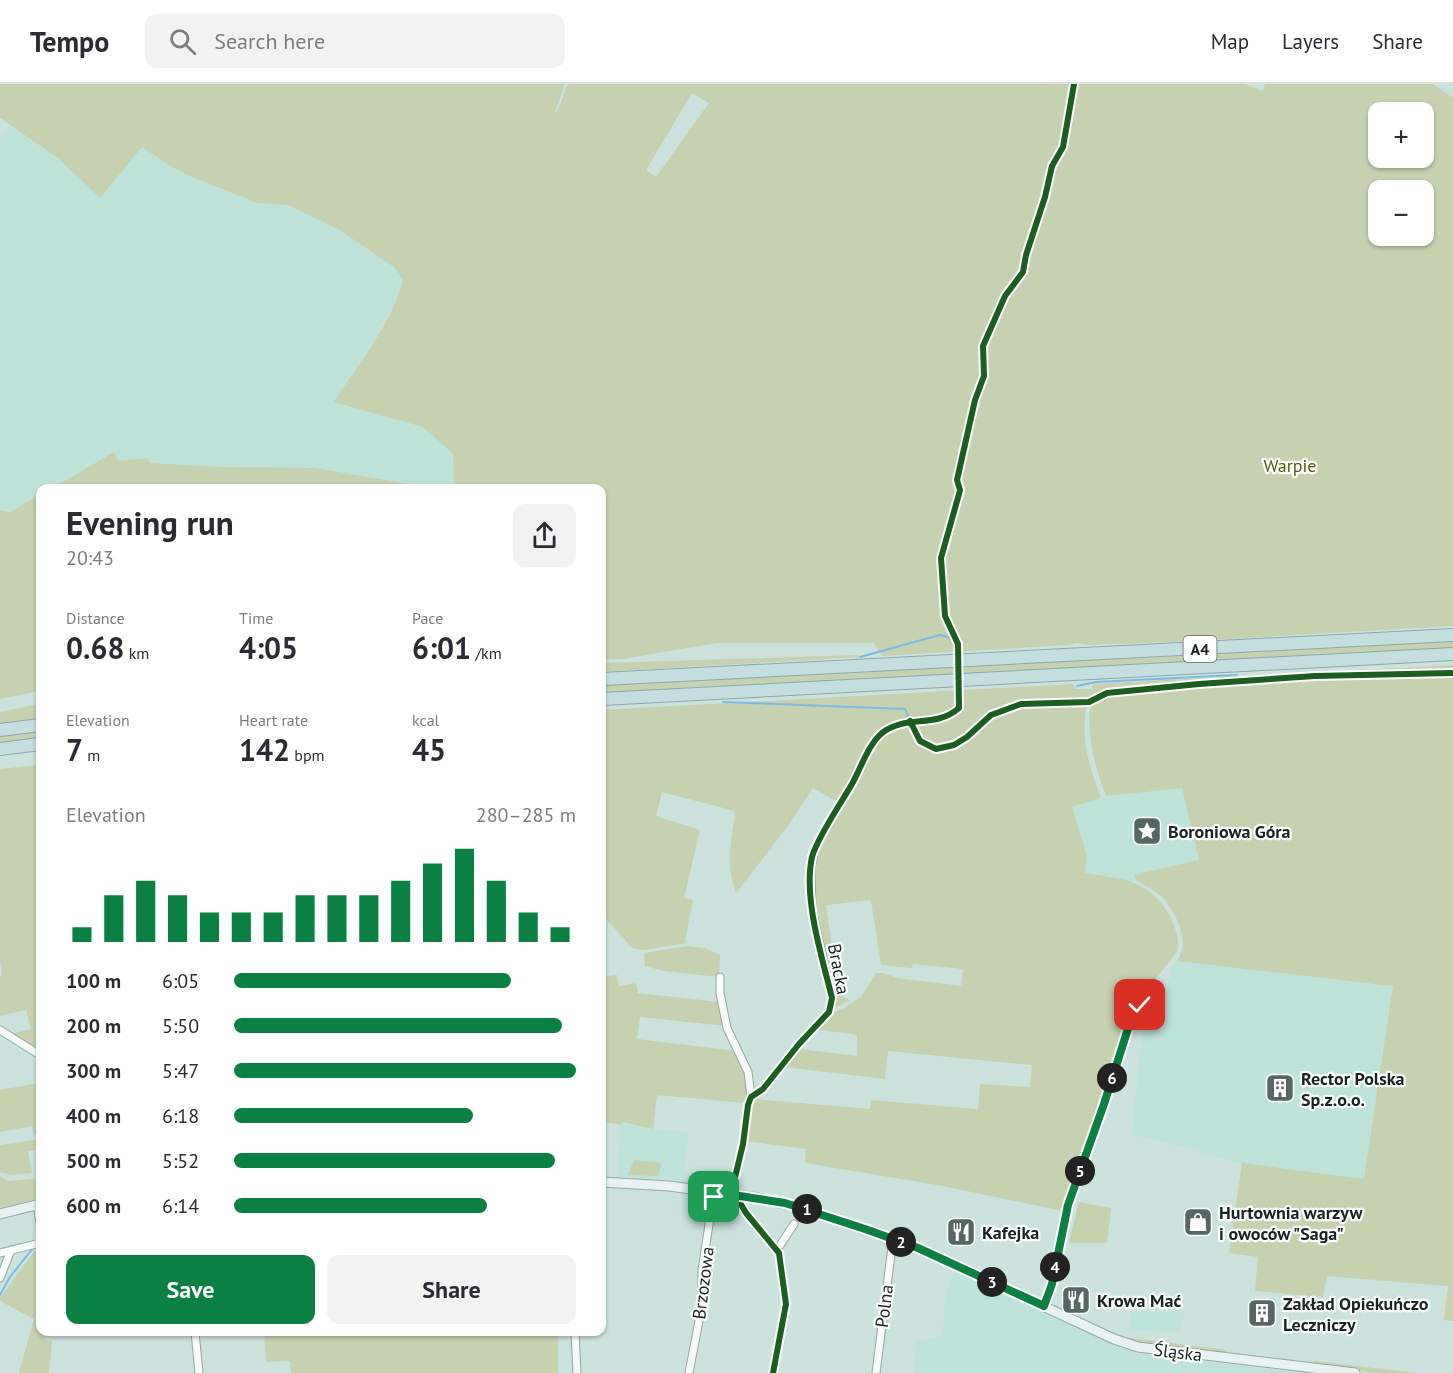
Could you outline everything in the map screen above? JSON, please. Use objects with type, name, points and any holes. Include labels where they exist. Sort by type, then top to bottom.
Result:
[{"type":"highway","name":"A4","points":[[606,680],[1453,635]]},
{"type":"highway","name":"A4","points":[[606,699],[1453,654]]},
{"type":"highway","points":[[0,730],[36,726]]},
{"type":"highway","points":[[0,749],[36,744]]},
{"type":"main road","name":"Śląska","points":[[606,1182],[669,1186],[785,1203],[927,1252],[1114,1339],[1138,1347],[1312,1370],[1355,1373]]},
{"type":"main road","points":[[0,1214],[36,1205]]},
{"type":"street","name":"Bracka","points":[[751,1097],[763,1089],[799,1044],[829,1012],[832,1005],[812,909],[812,862],[816,848],[862,766]]},
{"type":"street","points":[[720,977],[720,993],[727,1028],[748,1072],[751,1097],[735,1195],[746,1213],[777,1250],[786,1304],[773,1373]]},
{"type":"street","points":[[1044,1306],[1052,1284],[1068,1205],[1133,1013],[1140,1005],[1153,1004]]},
{"type":"street","points":[[0,1030],[36,1052]]},
{"type":"street","name":"Brzozowa","points":[[689,1373],[702,1305],[702,1270],[714,1192]]},
{"type":"street","points":[[777,1250],[794,1224]]},
{"type":"street","name":"Polna","points":[[876,1373],[893,1239]]},
{"type":"street","points":[[0,1253],[36,1244]]},
{"type":"street","points":[[0,1278],[11,1250]]},
{"type":"street","points":[[195,1336],[198,1373]]},
{"type":"street","points":[[575,1336],[577,1373]]},
{"type":"shaded area","points":[[10,126],[58,158],[100,197],[142,146],[172,167],[263,204],[276,203],[298,209],[338,229],[394,267],[403,280],[399,295],[335,402],[423,427],[453,454],[454,484],[409,484],[315,468],[222,467],[149,463],[147,458],[119,461],[114,452],[59,484],[36,484],[36,496],[9,512],[0,510],[0,136]]},
{"type":"shaded area","points":[[1182,787],[1199,860],[1135,875],[1133,882],[1085,873],[1087,856],[1071,807],[1106,796]]},
{"type":"shaded area","points":[[1177,961],[1393,986],[1364,1179],[1242,1163],[1132,1134],[1143,1022],[1150,1023],[1158,990],[1168,987],[1170,969]]},
{"type":"shaded area","points":[[623,1122],[653,1129],[688,1132],[684,1180],[617,1177]]},
{"type":"shaded area","points":[[955,1271],[1136,1353],[1298,1373],[914,1373],[916,1342],[943,1336],[945,1296]]},
{"type":"shaded area","points":[[1131,1312],[1184,1313],[1179,1333],[1130,1329]]},
{"type":"green space","name":"Warpie","points":[[0,84],[565,84],[555,112],[557,112],[568,84],[1245,84],[1263,91],[1265,84],[1433,84],[1453,98],[1453,626],[1174,642],[1091,645],[1076,643],[882,656],[874,643],[716,643],[606,660],[606,484],[454,484],[453,454],[423,427],[334,402],[383,327],[398,296],[403,280],[394,267],[338,229],[288,205],[258,203],[192,177],[142,147],[100,198],[58,158],[0,118]],"holes":[[[692,93],[709,103],[656,177],[646,170]],[[984,366],[985,376],[976,401],[962,464],[956,475],[973,400]]]},
{"type":"green space","points":[[114,452],[119,461],[147,458],[150,463],[222,467],[315,468],[409,484],[60,484]]},
{"type":"green space","points":[[36,496],[36,692],[0,699],[0,510],[10,512]]},
{"type":"green space","points":[[1453,640],[1453,650],[606,695],[606,684]]},
{"type":"green space","points":[[860,655],[859,657],[606,672],[606,663]]},
{"type":"green space","points":[[1453,665],[1453,1321],[1444,1320],[1448,1286],[1327,1276],[1323,1297],[1255,1291],[1258,1257],[1229,1253],[1242,1163],[1364,1179],[1393,986],[1177,961],[1183,946],[1178,921],[1164,899],[1136,880],[1134,875],[1199,860],[1182,788],[1106,796],[1097,771],[1090,736],[1091,697],[1088,699],[1085,712],[1086,749],[1101,798],[1072,807],[1087,856],[1085,873],[1127,880],[1152,894],[1171,919],[1178,946],[1176,953],[1131,1010],[1063,1211],[943,1186],[805,1163],[806,1149],[746,1141],[750,1106],[754,1099],[870,1109],[871,1100],[978,1109],[980,1084],[1030,1087],[1032,1065],[888,1051],[885,1079],[783,1067],[798,1049],[857,1056],[857,1035],[815,1029],[830,1013],[843,1009],[861,997],[876,973],[961,986],[963,969],[913,964],[912,968],[881,965],[871,900],[826,905],[839,994],[850,1001],[832,1009],[834,994],[814,890],[818,852],[813,847],[838,802],[813,788],[788,826],[736,893],[730,870],[735,811],[662,792],[656,816],[700,830],[684,898],[693,900],[685,941],[687,943],[643,950],[632,948],[606,919],[606,710],[1074,684],[1075,689],[1092,689],[1093,684]]},
{"type":"green space","points":[[36,705],[36,720],[0,725],[0,712]]},
{"type":"green space","points":[[36,730],[36,740],[0,745],[0,735]]},
{"type":"green space","points":[[36,765],[36,1048],[11,1034],[31,1029],[26,1010],[0,1016],[0,976],[2,975],[0,962],[0,769]]},
{"type":"green space","points":[[687,946],[705,948],[720,955],[719,977],[664,971],[645,966],[644,953]]},
{"type":"green space","points":[[617,975],[619,986],[636,983],[638,993],[720,1002],[726,1026],[640,1017],[637,1039],[737,1051],[747,1082],[746,1103],[657,1095],[653,1129],[623,1122],[621,1125],[606,1123],[606,976]]},
{"type":"green space","points":[[36,1084],[36,1135],[34,1135],[32,1126],[0,1132],[0,1090]]},
{"type":"green space","points":[[36,1140],[36,1150],[28,1151],[32,1173],[10,1175],[0,1172],[0,1145]]},
{"type":"green space","points":[[634,1160],[662,1163],[658,1176],[628,1175]]},
{"type":"green space","points":[[0,1176],[8,1181],[36,1178],[36,1199],[0,1208]]},
{"type":"green space","points":[[1079,1202],[1111,1208],[1107,1243],[1069,1243]]},
{"type":"green space","points":[[36,1251],[36,1336],[45,1336],[45,1340],[52,1341],[49,1373],[19,1373],[34,1319],[0,1301],[0,1298]]},
{"type":"green space","points":[[264,1336],[558,1336],[558,1373],[291,1373],[290,1361],[266,1362]]},
{"type":"green space","points":[[1131,1338],[1227,1350],[1226,1355],[1147,1345],[1132,1341]]},
{"type":"green space","points":[[1314,1361],[1417,1373],[1377,1373],[1314,1366]]},
{"type":"waterway","points":[[860,657],[940,635],[949,637],[953,642]]},
{"type":"waterway","points":[[1077,686],[1096,682],[1237,675]]},
{"type":"waterway","points":[[723,702],[905,709],[909,719]]},
{"type":"waterway","points":[[0,1295],[10,1277],[33,1248]]},
{"type":"cycle path","points":[[773,1373],[786,1304],[779,1253],[746,1213],[739,1201],[739,1195],[731,1194],[743,1144],[748,1105],[751,1097],[763,1089],[799,1044],[829,1012],[832,998],[815,928],[810,891],[812,857],[824,831],[869,750],[882,733],[901,724],[940,718],[959,708],[958,644],[945,616],[941,558],[960,490],[957,480],[975,400],[984,376],[983,346],[1005,296],[1023,272],[1052,166],[1063,147],[1074,84]]},
{"type":"cycle path","points":[[910,721],[920,741],[936,749],[954,745],[967,737],[991,715],[1021,704],[1089,702],[1107,693],[1199,684],[1315,676],[1453,673]]},
{"type":"place","name":"Boroniowa Góra","points":[[1147,831]]},
{"type":"place","name":"Rector Polska Sp.z.o.o.","points":[[1280,1088]]},
{"type":"place","name":"Hurtownia warzyw i owoców \"Saga\"","points":[[1198,1222]]},
{"type":"place","name":"Kafejka","points":[[961,1232]]},
{"type":"place","name":"Krowa Mać","points":[[1076,1300]]},
{"type":"place","name":"Zakład Opiekuńczo Leczniczy","points":[[1262,1313]]},
{"type":"route","points":[[714,1197],[714,1192],[773,1200],[802,1208],[918,1248],[1044,1306],[1052,1284],[1068,1205],[1133,1013],[1140,1005]]}]
